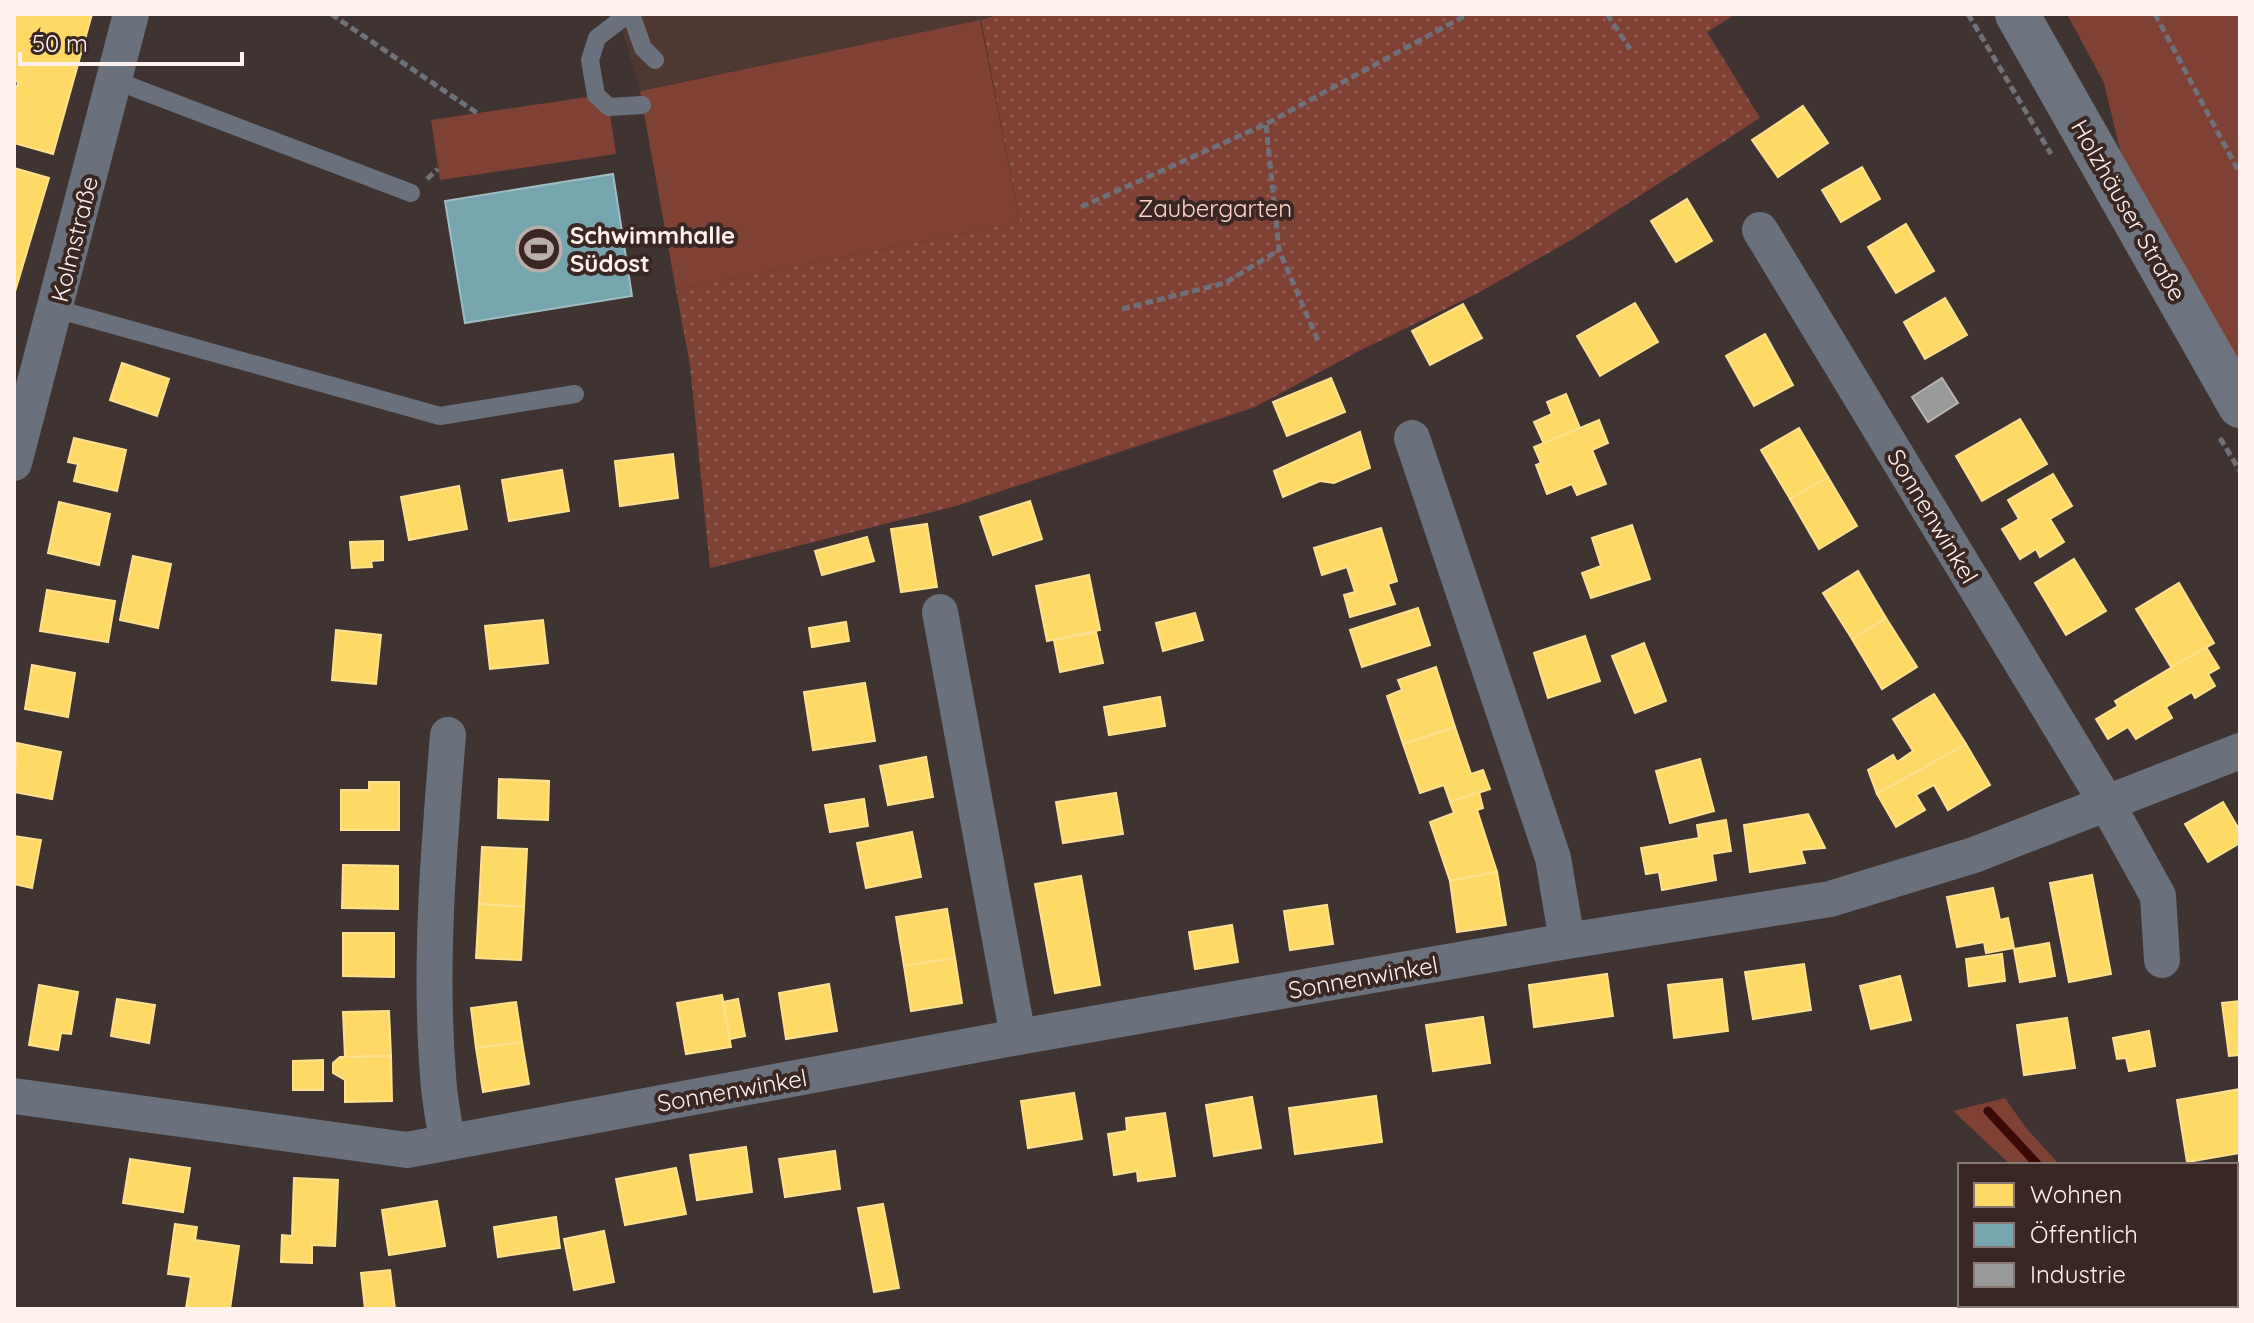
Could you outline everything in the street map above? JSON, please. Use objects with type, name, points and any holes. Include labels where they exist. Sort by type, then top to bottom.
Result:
[{"type":"main road","name":"Holzhäuser Straße","points":[[2017,14],[2240,406]]},
{"type":"street","name":"Kolmstraße","points":[[14,463],[131,14]]},
{"type":"street","name":"Sonnenwinkel","points":[[1760,230],[2106,802],[2158,896],[2162,960]]},
{"type":"street","points":[[1412,438],[1553,858],[1567,941]]},
{"type":"street","points":[[940,612],[1018,1037]]},
{"type":"street","points":[[447,1142],[438,1077],[435,1004],[440,837],[448,735]]},
{"type":"street","name":"Sonnenwinkel","points":[[14,1096],[407,1150],[1018,1037],[1567,941],[1830,899],[1974,855],[2240,751]]},
{"type":"lane","points":[[642,105],[609,107],[596,95],[590,60],[597,38],[630,14],[643,48],[655,60]]},
{"type":"lane","points":[[114,80],[411,193]]},
{"type":"lane","points":[[56,309],[440,416],[575,394]]},
{"type":"path","points":[[331,14],[477,113]]},
{"type":"path","points":[[1081,207],[1266,124],[1468,14]]},
{"type":"path","points":[[1607,14],[1630,49]]},
{"type":"path","points":[[2155,14],[2240,174]]},
{"type":"path","points":[[1266,124],[1279,250],[1319,343]]},
{"type":"path","points":[[1122,309],[1225,283],[1279,250]]},
{"type":"shaded area","points":[[617,14],[1000,14],[640,90]]},
{"type":"green space","name":"Zaubergarten","points":[[1000,14],[1736,14],[1707,32],[1760,118],[1573,239],[1478,293],[1355,353],[1255,407],[956,506],[710,568],[690,365],[676,290],[1020,222],[981,20]]},
{"type":"green space","points":[[2067,14],[2240,14],[2240,366],[2126,175],[2104,83]]},
{"type":"green space","points":[[980,20],[1020,222],[676,290],[640,91]]},
{"type":"green space","points":[[607,94],[616,154],[440,180],[431,120]]},
{"type":"green space","points":[[2005,1098],[2026,1128],[2058,1163],[2009,1163],[1953,1111]]},
{"type":"building: Wohnen","points":[[14,14],[92,14],[53,154],[14,143],[14,96],[18,83],[14,78]]},
{"type":"building: Wohnen","points":[[1803,106],[1828,143],[1778,177],[1752,140]]},
{"type":"building: Wohnen","points":[[1862,167],[1880,199],[1841,222],[1822,190]]},
{"type":"building: Wohnen","points":[[14,168],[49,178],[14,295]]},
{"type":"building: Wohnen","points":[[1687,199],[1712,241],[1676,262],[1651,221]]},
{"type":"building: Wohnen","points":[[1906,224],[1934,271],[1896,293],[1868,247]]},
{"type":"building: Wohnen","points":[[1945,298],[1967,335],[1925,359],[1904,322]]},
{"type":"building: Wohnen","points":[[1635,303],[1658,342],[1600,376],[1577,336]]},
{"type":"building: Wohnen","points":[[1463,304],[1482,338],[1430,365],[1412,331]]},
{"type":"building: Wohnen","points":[[1765,334],[1793,385],[1754,406],[1726,356]]},
{"type":"building: Wohnen","points":[[122,363],[169,379],[157,416],[110,400]]},
{"type":"building: Wohnen","points":[[1331,378],[1345,412],[1287,436],[1273,402]]},
{"type":"building: Wohnen","points":[[1566,394],[1580,428],[1544,444],[1534,422],[1552,414],[1547,402]]},
{"type":"building: Wohnen","points":[[2020,419],[2047,464],[1982,501],[1956,456]]},
{"type":"building: Wohnen","points":[[1599,420],[1608,443],[1592,450],[1606,484],[1577,495],[1572,484],[1547,494],[1536,465],[1541,463],[1534,447]]},
{"type":"building: Wohnen","points":[[1799,428],[1828,477],[1790,499],[1761,450]]},
{"type":"building: Wohnen","points":[[1360,432],[1370,468],[1334,483],[1320,481],[1283,497],[1274,471]]},
{"type":"building: Wohnen","points":[[74,438],[126,450],[117,491],[74,481],[78,464],[68,462]]},
{"type":"building: Wohnen","points":[[673,454],[678,498],[620,506],[615,461]]},
{"type":"building: Wohnen","points":[[562,470],[569,511],[509,521],[502,480]]},
{"type":"building: Wohnen","points":[[2053,474],[2072,506],[2050,519],[2064,542],[2040,557],[2036,549],[2020,559],[2002,529],[2019,519],[2008,500]]},
{"type":"building: Wohnen","points":[[1828,477],[1857,526],[1819,549],[1790,499]]},
{"type":"building: Wohnen","points":[[459,486],[467,529],[409,540],[401,497]]},
{"type":"building: Wohnen","points":[[1030,501],[1042,539],[993,555],[980,517]]},
{"type":"building: Wohnen","points":[[59,502],[110,514],[99,565],[48,553]]},
{"type":"building: Wohnen","points":[[927,524],[937,587],[901,592],[891,529]]},
{"type":"building: Wohnen","points":[[1632,525],[1650,579],[1591,598],[1582,573],[1601,566],[1592,538]]},
{"type":"building: Wohnen","points":[[1381,528],[1397,581],[1388,584],[1395,604],[1350,617],[1344,595],[1355,592],[1347,567],[1322,575],[1314,548]]},
{"type":"building: Wohnen","points":[[867,537],[874,561],[822,575],[815,551]]},
{"type":"building: Wohnen","points":[[383,541],[383,560],[371,561],[372,567],[352,568],[350,542]]},
{"type":"building: Wohnen","points":[[133,556],[171,564],[158,628],[120,620]]},
{"type":"building: Wohnen","points":[[2074,559],[2106,611],[2066,635],[2035,583]]},
{"type":"building: Wohnen","points":[[1858,571],[1886,618],[1852,639],[1823,593]]},
{"type":"building: Wohnen","points":[[1089,575],[1100,630],[1047,641],[1036,586]]},
{"type":"building: Wohnen","points":[[2179,583],[2214,643],[2171,667],[2136,609]]},
{"type":"building: Wohnen","points":[[47,590],[115,601],[108,642],[40,631]]},
{"type":"building: Wohnen","points":[[1418,608],[1430,645],[1362,667],[1350,630]]},
{"type":"building: Wohnen","points":[[1195,613],[1203,640],[1163,651],[1156,623]]},
{"type":"building: Wohnen","points":[[1886,618],[1917,667],[1882,689],[1852,639]]},
{"type":"building: Wohnen","points":[[543,620],[548,663],[490,669],[485,626]]},
{"type":"building: Wohnen","points":[[846,622],[849,641],[812,647],[809,628]]},
{"type":"building: Wohnen","points":[[336,630],[381,635],[376,684],[332,680]]},
{"type":"building: Wohnen","points":[[1096,632],[1103,663],[1060,672],[1054,640]]},
{"type":"building: Wohnen","points":[[1585,636],[1600,681],[1548,698],[1534,653]]},
{"type":"building: Wohnen","points":[[1644,643],[1666,701],[1635,713],[1612,656]]},
{"type":"building: Wohnen","points":[[2206,647],[2219,668],[2208,674],[2215,686],[2195,698],[2192,692],[2166,707],[2172,718],[2136,739],[2128,727],[2108,739],[2096,719],[2118,706],[2115,701]]},
{"type":"building: Wohnen","points":[[32,665],[75,673],[68,717],[25,709]]},
{"type":"building: Wohnen","points":[[1436,667],[1455,727],[1403,744],[1387,696],[1402,690],[1398,680]]},
{"type":"building: Wohnen","points":[[865,683],[875,741],[813,750],[804,692]]},
{"type":"building: Wohnen","points":[[1934,694],[1966,744],[1877,794],[1868,770],[1893,755],[1897,762],[1913,751],[1893,719]]},
{"type":"building: Wohnen","points":[[1160,697],[1165,726],[1109,735],[1104,707]]},
{"type":"building: Wohnen","points":[[1455,727],[1471,774],[1483,770],[1490,789],[1450,802],[1444,785],[1420,793],[1403,744]]},
{"type":"building: Wohnen","points":[[17,743],[61,752],[52,799],[14,792]]},
{"type":"building: Wohnen","points":[[1966,744],[1990,785],[1948,810],[1934,785],[1916,795],[1925,810],[1896,827],[1877,794]]},
{"type":"building: Wohnen","points":[[926,757],[933,797],[888,805],[880,766]]},
{"type":"building: Wohnen","points":[[1700,759],[1714,811],[1670,823],[1656,771]]},
{"type":"building: Wohnen","points":[[499,779],[549,781],[548,820],[498,818]]},
{"type":"building: Wohnen","points":[[369,782],[399,782],[399,830],[341,830],[341,790],[369,790]]},
{"type":"building: Wohnen","points":[[1479,792],[1483,808],[1477,810],[1497,872],[1450,881],[1430,822],[1454,813],[1450,802]]},
{"type":"building: Wohnen","points":[[1116,793],[1123,834],[1063,843],[1056,802]]},
{"type":"building: Wohnen","points":[[864,799],[868,826],[830,832],[825,805]]},
{"type":"building: Wohnen","points":[[2223,802],[2240,831],[2240,843],[2208,862],[2185,824]]},
{"type":"building: Wohnen","points":[[1808,814],[1825,848],[1801,850],[1805,863],[1750,872],[1744,825]]},
{"type":"building: Wohnen","points":[[1726,820],[1731,851],[1712,854],[1716,880],[1662,890],[1659,872],[1646,874],[1641,848],[1699,838],[1697,825]]},
{"type":"building: Wohnen","points":[[912,832],[921,877],[866,888],[857,843]]},
{"type":"building: Wohnen","points":[[14,836],[41,840],[32,888],[14,884]]},
{"type":"building: Wohnen","points":[[482,847],[527,849],[524,907],[479,904]]},
{"type":"building: Wohnen","points":[[343,865],[398,866],[398,909],[342,908]]},
{"type":"building: Wohnen","points":[[1497,872],[1506,925],[1457,932],[1450,881]]},
{"type":"building: Wohnen","points":[[2092,875],[2111,974],[2069,982],[2050,883]]},
{"type":"building: Wohnen","points":[[1081,876],[1100,985],[1055,993],[1035,884]]},
{"type":"building: Wohnen","points":[[1993,888],[2000,920],[2008,918],[2014,948],[1986,953],[1984,942],[1957,947],[1947,897]]},
{"type":"building: Wohnen","points":[[479,904],[524,907],[521,960],[476,958]]},
{"type":"building: Wohnen","points":[[1327,905],[1333,944],[1290,950],[1284,911]]},
{"type":"building: Wohnen","points":[[947,909],[955,958],[904,966],[896,917]]},
{"type":"building: Wohnen","points":[[1232,925],[1238,962],[1195,969],[1189,932]]},
{"type":"building: Wohnen","points":[[343,933],[394,933],[394,977],[343,976]]},
{"type":"building: Wohnen","points":[[2049,943],[2055,976],[2020,982],[2014,949]]},
{"type":"building: Wohnen","points":[[2002,954],[2005,981],[1969,986],[1966,959]]},
{"type":"building: Wohnen","points":[[955,958],[962,1003],[911,1011],[904,966]]},
{"type":"building: Wohnen","points":[[1804,964],[1811,1010],[1753,1019],[1745,972]]},
{"type":"building: Wohnen","points":[[1607,974],[1613,1016],[1534,1027],[1529,985]]},
{"type":"building: Wohnen","points":[[1900,976],[1911,1020],[1871,1029],[1860,986]]},
{"type":"building: Wohnen","points":[[1722,979],[1728,1031],[1674,1038],[1668,985]]},
{"type":"building: Wohnen","points":[[829,984],[837,1031],[786,1039],[779,993]]},
{"type":"building: Wohnen","points":[[39,985],[78,992],[71,1034],[61,1033],[58,1050],[29,1045]]},
{"type":"building: Wohnen","points":[[722,995],[731,1047],[686,1054],[677,1003]]},
{"type":"building: Wohnen","points":[[117,999],[155,1005],[149,1043],[111,1036]]},
{"type":"building: Wohnen","points":[[738,999],[745,1036],[730,1039],[723,1002]]},
{"type":"building: Wohnen","points":[[2240,1001],[2240,1055],[2229,1056],[2222,1003]]},
{"type":"building: Wohnen","points":[[516,1002],[522,1042],[476,1048],[471,1008]]},
{"type":"building: Wohnen","points":[[389,1011],[391,1056],[345,1057],[343,1012]]},
{"type":"building: Wohnen","points":[[1483,1017],[1490,1063],[1433,1071],[1426,1025]]},
{"type":"building: Wohnen","points":[[2067,1018],[2075,1068],[2024,1075],[2017,1025]]},
{"type":"building: Wohnen","points":[[2149,1031],[2155,1066],[2129,1071],[2126,1058],[2117,1059],[2113,1038]]},
{"type":"building: Wohnen","points":[[522,1042],[529,1084],[483,1092],[476,1048]]},
{"type":"building: Wohnen","points":[[391,1056],[392,1101],[345,1102],[345,1080],[333,1073],[333,1063],[340,1057]]},
{"type":"building: Wohnen","points":[[323,1060],[323,1090],[293,1090],[293,1061]]},
{"type":"building: Wohnen","points":[[2240,1089],[2240,1153],[2187,1162],[2177,1100]]},
{"type":"building: Wohnen","points":[[1074,1093],[1082,1139],[1028,1148],[1021,1101]]},
{"type":"building: Wohnen","points":[[1376,1096],[1382,1142],[1295,1154],[1289,1108]]},
{"type":"building: Wohnen","points":[[1252,1097],[1261,1148],[1214,1156],[1206,1105]]},
{"type":"building: Wohnen","points":[[1165,1113],[1175,1176],[1138,1181],[1137,1171],[1114,1175],[1108,1134],[1127,1131],[1126,1118]]},
{"type":"building: Wohnen","points":[[746,1147],[752,1192],[697,1200],[690,1155]]},
{"type":"building: Wohnen","points":[[835,1151],[840,1189],[785,1197],[779,1159]]},
{"type":"building: Wohnen","points":[[130,1159],[190,1168],[183,1212],[123,1203]]},
{"type":"building: Wohnen","points":[[676,1168],[686,1214],[625,1225],[616,1179]]},
{"type":"building: Wohnen","points":[[294,1178],[338,1180],[335,1246],[312,1245],[312,1263],[281,1262],[282,1235],[292,1236]]},
{"type":"building: Wohnen","points":[[437,1201],[445,1246],[389,1255],[382,1210]]},
{"type":"building: Wohnen","points":[[883,1204],[899,1288],[874,1292],[858,1208]]},
{"type":"building: Wohnen","points":[[2240,1208],[2240,1261],[2238,1261]]},
{"type":"building: Wohnen","points":[[556,1217],[560,1248],[498,1257],[494,1227]]},
{"type":"building: Wohnen","points":[[175,1224],[197,1227],[195,1240],[239,1246],[230,1309],[186,1308],[191,1277],[168,1274]]},
{"type":"building: Wohnen","points":[[604,1231],[614,1282],[574,1290],[564,1239]]},
{"type":"building: Wohnen","points":[[390,1270],[395,1309],[365,1309],[361,1273]]},
{"type":"building: Öffentlich","name":"Schwimmhalle Südost","points":[[613,174],[632,296],[465,323],[445,201]]},
{"type":"building: Industrie","points":[[1942,378],[1958,403],[1928,422],[1912,397]]},
{"type":"waterway","points":[[1988,1111],[2036,1163]]},
{"type":"place","name":"Schwimmhalle Südost","points":[[539,249]]}]
